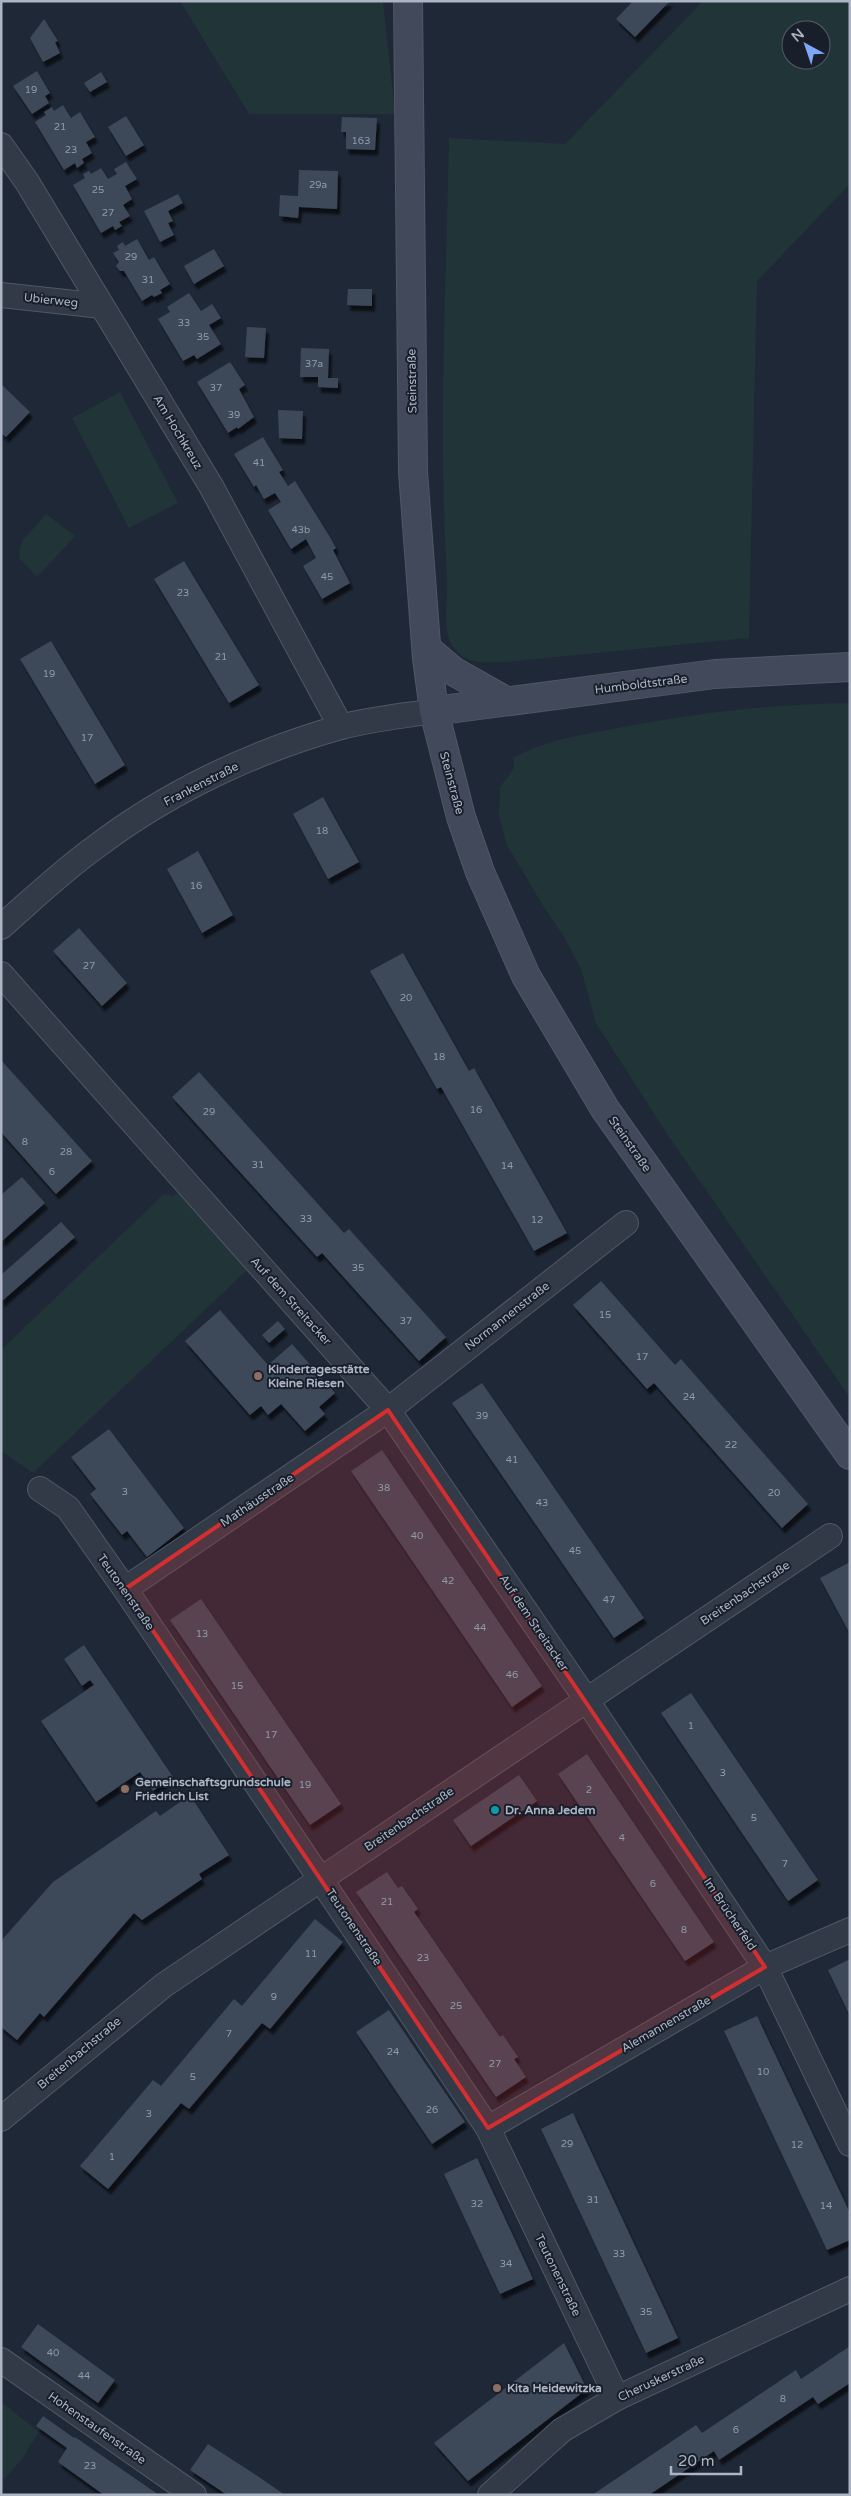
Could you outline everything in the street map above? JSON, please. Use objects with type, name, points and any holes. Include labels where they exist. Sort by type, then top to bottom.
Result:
[{"type":"main road","name":"Steinstraße","points":[[408,1],[413,472],[427,649],[434,711],[461,817],[480,872],[526,976],[605,1109],[850,1455]]},
{"type":"main road","points":[[427,649],[454,671],[506,701]]},
{"type":"main road","name":"Humboldtstraße","points":[[434,711],[715,674],[850,667]]},
{"type":"street","name":"Am Hochkreuz","points":[[1,145],[26,182],[211,486],[341,727]]},
{"type":"street","name":"Ubierweg","points":[[1,295],[102,306]]},
{"type":"street","name":"Frankenstraße","points":[[1,926],[98,844],[164,802],[251,758],[341,727],[434,711]]},
{"type":"street","name":"Auf dem Streitacker","points":[[1,974],[388,1410],[586,1699]]},
{"type":"street","name":"Normannenstraße","points":[[388,1410],[626,1223]]},
{"type":"street","name":"Mathäusstraße","points":[[125,1590],[388,1410]]},
{"type":"street","name":"Teutonenstraße","points":[[40,1489],[68,1508],[322,1880],[488,2128],[617,2398]]},
{"type":"street","name":"Breitenbachstraße","points":[[1,2119],[164,1984],[322,1880],[378,1839],[830,1536]]},
{"type":"street","name":"Im Brücherfeld","points":[[586,1699],[765,1967],[850,2144]]},
{"type":"street","name":"Alemannenstraße","points":[[488,2128],[765,1967],[850,1930]]},
{"type":"street","name":"Cheruskerstraße","points":[[490,2495],[562,2430],[617,2398],[850,2289]]},
{"type":"street","name":"Hohenstaufenstraße","points":[[1,2360],[194,2495]]},
{"type":"highlighted area","points":[[388,1410],[765,1967],[488,2128],[125,1589]]},
{"type":"green space","points":[[180,1],[383,1],[395,114],[249,114]]},
{"type":"green space","points":[[703,1],[850,1],[850,184],[757,281],[749,638],[506,662],[478,662],[465,658],[454,648],[450,641],[446,624],[447,581],[443,471],[449,138],[565,144]]},
{"type":"green space","points":[[120,392],[178,503],[129,528],[72,418]]},
{"type":"green space","points":[[46,514],[75,536],[37,577],[19,558],[20,547],[24,539]]},
{"type":"green space","points":[[850,703],[850,1398],[667,1134],[596,1023],[581,969],[564,937],[543,906],[507,845],[499,816],[500,787],[514,768],[513,758],[547,743],[637,724],[698,715],[789,705]]},
{"type":"green space","points":[[179,1192],[248,1269],[33,1473],[1,1451],[1,1350],[164,1194],[173,1196]]},
{"type":"green space","points":[[1,2402],[39,2432],[22,2459],[1,2483]]},
{"type":"building","points":[[633,1],[670,1],[635,37],[616,19]]},
{"type":"building","points":[[44,19],[58,41],[55,42],[60,53],[43,62],[30,38]]},
{"type":"building","points":[[37,71],[50,93],[45,96],[49,103],[32,114],[13,86]]},
{"type":"building","points":[[101,72],[107,82],[90,92],[84,83]]},
{"type":"building","points":[[63,105],[71,118],[80,112],[95,137],[86,142],[92,153],[82,159],[84,163],[77,168],[75,163],[64,170],[35,122],[46,115],[44,112],[52,107],[54,111]]},
{"type":"building","points":[[126,116],[144,145],[126,156],[108,127]]},
{"type":"building","points":[[342,117],[377,118],[375,150],[346,149],[346,132],[341,132]]},
{"type":"building","points":[[126,162],[137,179],[125,186],[132,199],[123,205],[130,216],[119,222],[122,226],[115,230],[113,226],[101,233],[73,185],[85,178],[83,174],[89,171],[91,174],[101,168],[108,179],[117,174],[114,169]]},
{"type":"building","points":[[299,170],[338,171],[337,209],[299,207],[298,218],[279,216],[280,195],[298,196]]},
{"type":"building","points":[[178,194],[183,203],[168,211],[173,221],[168,223],[174,235],[160,242],[144,211]]},
{"type":"building","points":[[137,239],[149,260],[154,257],[170,284],[160,290],[162,293],[154,297],[152,295],[142,301],[124,271],[120,271],[116,266],[119,262],[113,253],[119,250],[117,246],[123,242],[125,246]]},
{"type":"building","points":[[214,249],[224,266],[194,284],[184,266]]},
{"type":"building","points":[[348,289],[372,289],[372,306],[347,305]]},
{"type":"building","points":[[189,293],[201,311],[212,304],[216,310],[221,318],[209,325],[221,344],[197,359],[194,355],[183,361],[158,319],[170,312],[167,307]]},
{"type":"building","points":[[247,327],[266,328],[264,358],[245,357]]},
{"type":"building","points":[[301,348],[329,349],[328,378],[338,378],[338,388],[318,387],[318,377],[300,377]]},
{"type":"building","points":[[230,362],[245,385],[239,389],[254,417],[238,429],[237,427],[228,433],[197,382]]},
{"type":"building","points":[[1,384],[30,412],[6,437],[1,433]]},
{"type":"building","points":[[278,410],[303,411],[302,439],[279,438]]},
{"type":"building","points":[[263,437],[283,470],[279,472],[288,486],[295,481],[330,537],[336,548],[333,550],[350,583],[322,599],[303,566],[316,558],[306,539],[291,549],[268,510],[281,502],[275,493],[264,499],[256,485],[254,487],[234,454]]},
{"type":"building","points":[[184,561],[259,685],[229,703],[154,579]]},
{"type":"building","points":[[51,641],[125,765],[95,784],[20,659]]},
{"type":"building","points":[[323,797],[359,862],[328,879],[293,814]]},
{"type":"building","points":[[198,851],[233,915],[202,933],[167,869]]},
{"type":"building","points":[[79,928],[127,983],[102,1006],[53,951]]},
{"type":"building","points":[[403,953],[469,1071],[474,1068],[567,1233],[534,1251],[441,1087],[437,1089],[370,971]]},
{"type":"building","points":[[1,1060],[92,1161],[56,1194],[1,1132]]},
{"type":"building","points":[[199,1072],[344,1233],[349,1229],[446,1337],[419,1361],[322,1253],[317,1257],[172,1097]]},
{"type":"building","points":[[22,1177],[45,1203],[1,1242],[1,1195]]},
{"type":"building","points":[[61,1222],[75,1237],[1,1302],[1,1275]]},
{"type":"building","points":[[601,1281],[675,1365],[681,1359],[808,1504],[782,1528],[654,1383],[647,1389],[573,1305]]},
{"type":"building","points":[[220,1310],[268,1365],[292,1344],[335,1393],[319,1407],[325,1414],[305,1431],[281,1404],[268,1415],[261,1406],[250,1415],[185,1341]]},
{"type":"building","points":[[278,1321],[285,1329],[269,1343],[262,1335]]},
{"type":"building","points":[[482,1383],[644,1618],[614,1638],[452,1403]]},
{"type":"building","points":[[109,1429],[184,1528],[147,1557],[127,1531],[122,1535],[90,1494],[96,1489],[71,1457]]},
{"type":"building","points":[[382,1450],[542,1686],[512,1707],[351,1471]]},
{"type":"building","points":[[850,1562],[850,1634],[820,1578]]},
{"type":"building","points":[[201,1599],[341,1804],[310,1825],[170,1620]]},
{"type":"building","points":[[84,1645],[173,1777],[153,1791],[140,1772],[96,1802],[41,1721],[94,1685],[90,1680],[82,1686],[64,1659]]},
{"type":"building","points":[[691,1693],[818,1880],[788,1901],[661,1713]]},
{"type":"building","points":[[587,1754],[714,1942],[685,1961],[558,1774]]},
{"type":"building","name":"Dr. Anna Jedem","points":[[519,1775],[537,1801],[471,1846],[453,1820]]},
{"type":"building","points":[[190,1795],[229,1855],[199,1874],[202,1879],[142,1920],[134,1913],[44,2017],[40,2013],[17,2040],[1,2027],[1,1941],[53,1882],[156,1811],[160,1816]]},
{"type":"building","points":[[387,1872],[398,1888],[402,1886],[418,1909],[414,1912],[500,2037],[503,2035],[518,2057],[514,2059],[526,2077],[496,2097],[356,1892]]},
{"type":"building","points":[[315,1919],[343,1942],[270,2029],[262,2023],[189,2109],[181,2103],[108,2189],[80,2166],[153,2080],[161,2086],[234,1999],[242,2006]]},
{"type":"building","points":[[850,1959],[850,2016],[828,1970]]},
{"type":"building","points":[[389,2010],[465,2122],[432,2144],[356,2032]]},
{"type":"building","points":[[757,2016],[850,2213],[850,2240],[827,2250],[724,2031]]},
{"type":"building","points":[[573,2113],[678,2338],[646,2353],[541,2129]]},
{"type":"building","points":[[477,2158],[533,2279],[500,2294],[444,2174]]},
{"type":"building","points":[[38,2324],[115,2380],[98,2403],[21,2347]]},
{"type":"building","points":[[564,2343],[587,2389],[468,2481],[434,2443]]},
{"type":"building","points":[[850,2346],[850,2383],[818,2404],[813,2397],[719,2460],[714,2451],[649,2495],[592,2495],[696,2425],[702,2433],[796,2370],[801,2379]]},
{"type":"building","points":[[43,2416],[159,2495],[104,2495],[58,2462],[67,2448],[36,2426]]},
{"type":"building","points":[[208,2444],[285,2495],[227,2495],[190,2470]]},
{"type":"place","name":"Kindertagesstätte Kleine Riesen","points":[[258,1376]]},
{"type":"place","name":"Gemeinschaftsgrundschule Friedrich List","points":[[125,1789]]},
{"type":"place","name":"Dr. Anna Jedem","points":[[495,1810]]},
{"type":"place","name":"Kita Heidewitzka","points":[[497,2388]]}]
